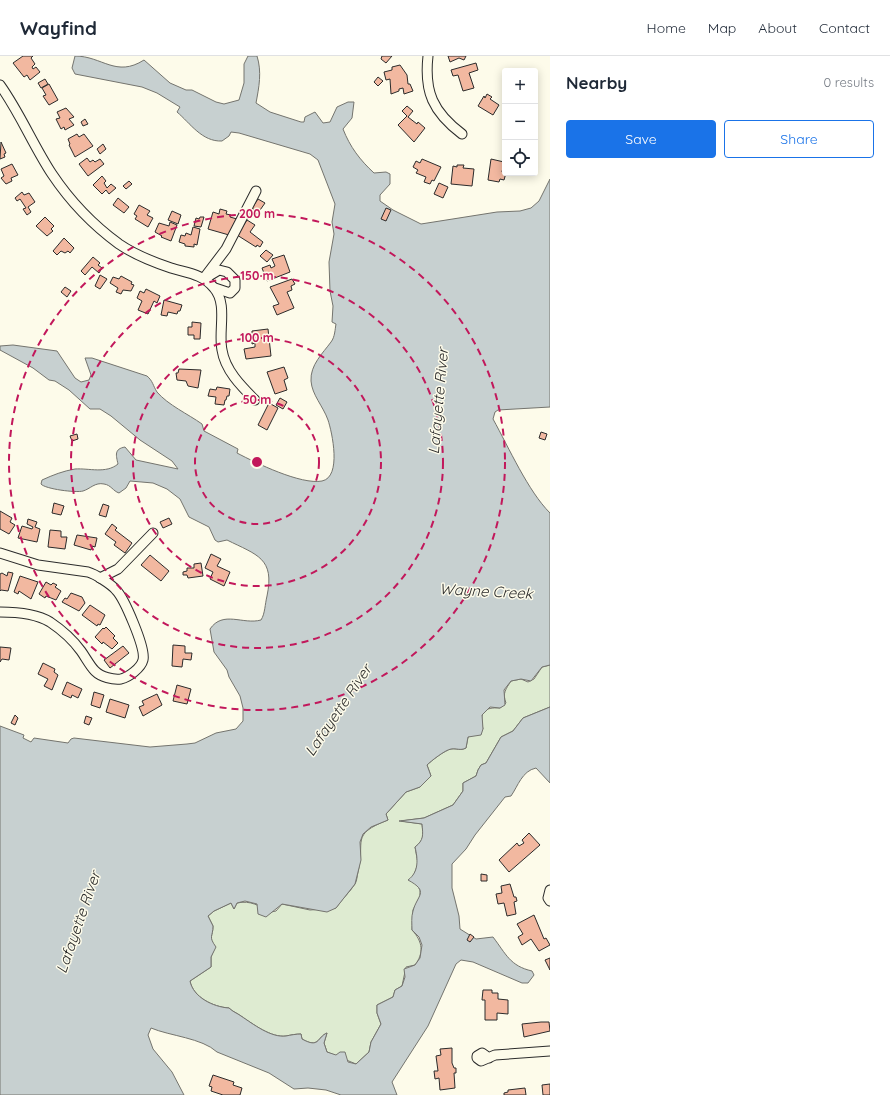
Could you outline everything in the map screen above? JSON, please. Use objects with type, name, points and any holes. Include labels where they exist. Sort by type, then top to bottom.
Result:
[{"type":"street","points":[[428,56],[426,79],[434,103],[447,123],[462,134]]},
{"type":"street","points":[[0,85],[52,173],[85,215],[99,228],[133,252],[149,260],[204,278],[215,288],[230,293],[235,288],[235,280],[227,272],[219,270],[204,278]]},
{"type":"street","points":[[204,278],[226,249],[256,191]]},
{"type":"street","points":[[215,288],[221,303],[221,340],[225,361],[242,387],[254,400]]},
{"type":"street","points":[[100,578],[118,569],[153,532]]},
{"type":"street","points":[[0,553],[38,565],[88,572],[100,578],[117,591],[140,640],[143,653],[142,664],[134,672],[120,679],[108,678],[95,672],[72,640],[49,622],[34,616],[0,612]]},
{"type":"street","points":[[550,890],[548,898],[550,901]]},
{"type":"street","points":[[489,1058],[495,1055],[550,1051]]},
{"type":"green space","points":[[550,665],[550,707],[523,718],[513,731],[501,737],[486,763],[481,765],[476,776],[463,783],[463,791],[453,805],[424,818],[401,821],[422,824],[422,840],[415,847],[418,864],[413,877],[420,890],[420,896],[413,910],[412,930],[416,934],[420,943],[421,952],[415,965],[406,967],[402,986],[395,990],[393,997],[377,1005],[377,1013],[381,1024],[371,1042],[369,1052],[356,1064],[327,1052],[324,1043],[327,1033],[315,1043],[302,1039],[301,1034],[286,1036],[274,1035],[268,1033],[229,1008],[210,1003],[195,992],[190,981],[211,967],[211,957],[215,947],[211,938],[213,926],[208,916],[214,911],[231,903],[234,909],[237,903],[242,902],[255,904],[271,912],[276,911],[282,904],[310,910],[336,908],[356,883],[360,861],[361,840],[363,835],[376,825],[388,820],[386,814],[406,792],[420,787],[431,776],[427,765],[429,763],[448,750],[466,748],[468,737],[483,729],[482,715],[484,712],[490,708],[500,708],[506,703],[506,689],[511,681],[521,679],[528,682],[534,679],[542,667]]},
{"type":"water","points":[[75,56],[93,59],[117,67],[134,65],[144,60],[170,83],[186,90],[192,90],[216,102],[224,104],[239,100],[244,83],[244,64],[248,56],[257,56],[260,74],[256,103],[270,112],[304,122],[305,117],[315,112],[323,123],[330,122],[337,107],[348,102],[354,102],[352,118],[343,129],[356,153],[374,173],[386,172],[390,174],[390,184],[380,195],[380,201],[393,210],[421,224],[497,212],[520,211],[531,208],[539,201],[550,179],[550,407],[498,410],[495,412],[493,419],[512,456],[534,493],[550,513],[550,665],[542,667],[531,681],[521,679],[511,681],[504,690],[505,705],[500,708],[490,707],[482,715],[483,729],[481,735],[468,737],[466,748],[448,750],[427,765],[431,776],[420,787],[406,792],[386,814],[388,820],[371,827],[363,834],[360,842],[361,860],[355,884],[336,908],[327,912],[282,904],[266,917],[258,914],[257,904],[245,901],[237,903],[234,909],[231,903],[214,911],[208,916],[213,926],[212,938],[216,947],[211,957],[211,967],[190,981],[195,992],[205,1000],[217,1006],[229,1008],[268,1033],[280,1036],[301,1034],[302,1039],[315,1043],[327,1033],[324,1043],[327,1052],[336,1055],[340,1052],[345,1052],[348,1062],[356,1064],[369,1052],[371,1042],[381,1024],[377,1013],[377,1005],[393,997],[395,990],[402,986],[405,977],[404,969],[415,965],[420,958],[422,945],[419,937],[412,930],[412,916],[420,891],[415,884],[408,880],[412,877],[417,865],[415,847],[420,842],[422,837],[422,824],[399,821],[424,818],[453,805],[463,791],[463,783],[476,776],[481,765],[486,763],[501,737],[513,731],[523,718],[550,707],[550,783],[536,768],[527,772],[511,796],[505,797],[475,835],[466,849],[452,864],[452,888],[459,916],[460,929],[476,939],[493,937],[513,963],[532,971],[534,975],[528,983],[522,983],[473,962],[461,960],[456,964],[428,1026],[392,1082],[397,1095],[341,1095],[326,1090],[308,1088],[294,1089],[269,1073],[217,1052],[203,1043],[151,1028],[148,1035],[153,1049],[172,1072],[184,1095],[0,1095],[0,726],[24,735],[23,738],[31,742],[34,738],[68,743],[74,738],[150,747],[195,743],[216,733],[236,729],[243,721],[243,708],[240,696],[229,677],[227,670],[214,652],[210,629],[215,623],[221,620],[261,620],[264,612],[269,583],[266,566],[261,559],[255,554],[227,540],[218,542],[215,540],[209,527],[189,517],[180,499],[167,489],[153,483],[130,481],[126,488],[119,493],[104,484],[98,484],[83,491],[68,491],[54,489],[41,484],[42,480],[58,473],[75,469],[103,470],[113,467],[118,464],[116,455],[117,451],[125,447],[136,460],[178,469],[172,461],[140,440],[111,416],[100,409],[90,409],[69,390],[55,381],[49,380],[33,368],[0,350],[0,346],[13,345],[57,351],[75,378],[81,382],[89,380],[91,375],[85,358],[92,358],[147,376],[162,397],[202,424],[204,431],[238,449],[237,453],[291,477],[303,480],[322,481],[328,478],[334,463],[330,426],[326,415],[313,391],[311,381],[311,375],[315,365],[332,340],[336,324],[332,322],[333,306],[330,291],[329,262],[334,234],[332,222],[335,204],[318,160],[310,154],[239,133],[231,132],[229,136],[222,141],[208,138],[197,131],[177,112],[180,107],[157,93],[142,87],[75,74],[72,68]]},
{"type":"building","points":[[23,56],[33,56],[31,58],[35,64],[32,67],[33,69],[36,67],[40,72],[30,80],[27,75],[24,77],[13,63]]},
{"type":"building","points":[[382,56],[392,56],[386,63],[381,59]]},
{"type":"building","points":[[448,56],[466,56],[464,60],[459,58],[450,62]]},
{"type":"building","points":[[476,63],[478,70],[469,73],[474,88],[463,91],[458,75],[453,76],[451,70]]},
{"type":"building","points":[[400,65],[407,75],[408,84],[410,84],[413,91],[404,94],[403,88],[391,94],[390,79],[386,80],[384,72],[392,70],[392,67]]},
{"type":"building","points":[[378,77],[383,81],[378,86],[374,82]]},
{"type":"building","points":[[45,79],[48,84],[41,88],[38,83]]},
{"type":"building","points":[[49,84],[58,100],[49,105],[43,96],[46,95],[42,88]]},
{"type":"building","points":[[487,94],[492,97],[490,99],[499,105],[493,115],[478,106]]},
{"type":"building","points":[[407,106],[413,111],[408,117],[417,124],[418,122],[425,128],[414,142],[398,125],[407,116],[402,111]]},
{"type":"building","points":[[66,108],[74,117],[69,119],[74,125],[65,130],[64,127],[61,129],[56,119],[60,118],[57,112]]},
{"type":"building","points":[[85,119],[88,124],[83,126],[81,122]]},
{"type":"building","points":[[77,134],[79,137],[84,134],[93,146],[75,157],[69,145],[68,139]]},
{"type":"building","points":[[1,142],[6,153],[4,154],[5,157],[0,159]]},
{"type":"building","points":[[103,144],[106,149],[100,154],[97,149]]},
{"type":"building","points":[[87,158],[90,162],[93,160],[95,162],[100,159],[104,164],[88,176],[79,164]]},
{"type":"building","points":[[422,159],[441,167],[434,181],[432,180],[430,184],[424,182],[426,177],[416,173],[418,170],[413,167],[416,161],[420,163]]},
{"type":"building","points":[[491,159],[502,162],[502,176],[505,176],[504,180],[500,179],[499,182],[488,180]]},
{"type":"building","points":[[12,164],[18,175],[11,178],[12,181],[6,184],[1,178],[4,176],[1,169]]},
{"type":"building","points":[[457,165],[464,165],[463,168],[474,169],[472,186],[451,184],[453,166],[457,167]]},
{"type":"building","points":[[102,176],[106,181],[104,183],[107,188],[111,184],[116,188],[109,194],[106,190],[102,194],[93,185]]},
{"type":"building","points":[[129,181],[132,184],[126,189],[123,186]]},
{"type":"building","points":[[439,183],[448,187],[443,198],[434,194]]},
{"type":"building","points":[[22,192],[24,195],[29,193],[35,202],[28,207],[31,212],[27,215],[23,209],[26,208],[20,199],[17,201],[15,198]]},
{"type":"building","points":[[118,198],[129,207],[124,213],[113,205]]},
{"type":"building","points":[[258,199],[265,203],[258,213],[252,208]]},
{"type":"building","points":[[139,205],[150,211],[147,215],[153,218],[148,227],[135,219],[137,216],[134,214]]},
{"type":"building","points":[[386,208],[391,210],[386,221],[381,219]]},
{"type":"building","points":[[220,209],[227,211],[226,214],[231,215],[230,217],[237,219],[229,235],[208,229],[213,212],[219,214]]},
{"type":"building","points":[[172,211],[181,215],[178,224],[168,220]]},
{"type":"building","points":[[45,217],[54,226],[51,229],[53,231],[47,236],[36,226]]},
{"type":"building","points":[[200,217],[204,217],[201,227],[194,226],[196,218],[199,219]]},
{"type":"building","points":[[247,220],[255,225],[250,232],[263,242],[260,247],[257,245],[256,247],[237,235]]},
{"type":"building","points":[[170,222],[177,225],[171,241],[161,237],[162,236],[155,232],[159,223],[169,226]]},
{"type":"building","points":[[193,227],[200,229],[197,245],[194,244],[194,247],[185,246],[185,244],[179,242],[181,235],[185,236],[186,233],[191,235]]},
{"type":"building","points":[[64,238],[74,248],[70,253],[68,251],[65,253],[61,251],[57,255],[53,251]]},
{"type":"building","points":[[266,250],[273,255],[267,262],[260,256]]},
{"type":"building","points":[[284,255],[290,272],[267,281],[262,268],[270,265],[271,268],[275,266],[272,259]]},
{"type":"building","points":[[93,257],[100,263],[98,265],[102,268],[99,273],[92,267],[85,275],[81,271]]},
{"type":"building","points":[[100,275],[107,279],[100,289],[95,286]]},
{"type":"building","points":[[121,276],[132,282],[131,284],[134,285],[131,291],[123,290],[121,294],[116,292],[118,288],[110,283],[113,277],[119,279]]},
{"type":"building","points":[[292,279],[295,284],[291,286],[292,290],[287,292],[294,308],[277,315],[273,306],[279,304],[270,287]]},
{"type":"building","points":[[65,287],[71,291],[67,297],[61,292]]},
{"type":"building","points":[[146,289],[160,296],[157,303],[154,301],[148,314],[138,310],[142,301],[137,298],[140,291],[144,293]]},
{"type":"building","points":[[164,300],[182,305],[180,311],[178,311],[177,314],[168,312],[167,316],[161,315]]},
{"type":"building","points":[[192,322],[201,323],[200,339],[194,339],[194,335],[188,335],[188,327],[192,327]]},
{"type":"building","points":[[268,329],[271,356],[246,359],[244,349],[255,347],[255,343],[252,344],[252,331]]},
{"type":"building","points":[[284,367],[288,378],[284,380],[287,390],[275,394],[267,372]]},
{"type":"building","points":[[179,369],[201,370],[198,388],[188,386],[186,381],[177,380],[176,373],[178,373]]},
{"type":"building","points":[[217,387],[230,389],[229,396],[227,396],[224,405],[215,404],[216,397],[208,396],[210,389],[216,390]]},
{"type":"building","points":[[280,398],[287,402],[283,409],[276,405]]},
{"type":"building","points":[[269,403],[278,408],[267,430],[258,425]]},
{"type":"building","points":[[541,432],[547,434],[545,440],[539,438]]},
{"type":"building","points":[[77,434],[78,439],[72,441],[70,436]]},
{"type":"building","points":[[54,503],[64,506],[61,515],[52,513]]},
{"type":"building","points":[[103,504],[109,506],[106,517],[99,515]]},
{"type":"building","points":[[0,511],[12,518],[10,522],[15,525],[9,534],[0,529]]},
{"type":"building","points":[[169,518],[172,524],[163,528],[160,522]]},
{"type":"building","points":[[28,519],[37,522],[35,527],[40,529],[37,542],[18,538],[22,526],[32,529],[33,527],[27,524]]},
{"type":"building","points":[[112,524],[117,528],[115,530],[132,543],[125,553],[114,545],[116,542],[105,534]]},
{"type":"building","points":[[50,530],[61,531],[61,537],[67,537],[65,549],[48,547]]},
{"type":"building","points":[[77,535],[97,538],[95,547],[92,546],[91,550],[74,545]]},
{"type":"building","points":[[211,554],[221,559],[217,566],[230,572],[224,586],[210,579],[213,572],[205,568]]},
{"type":"building","points":[[150,555],[169,571],[161,581],[141,565]]},
{"type":"building","points":[[201,563],[203,576],[188,578],[187,575],[183,575],[183,572],[187,571],[187,568],[194,568],[194,564]]},
{"type":"building","points":[[8,572],[13,573],[8,591],[0,591],[0,574],[2,573],[7,576]]},
{"type":"building","points":[[20,576],[38,582],[31,599],[19,591],[18,594],[14,592]]},
{"type":"building","points":[[46,582],[51,585],[53,583],[57,585],[55,587],[61,591],[56,600],[46,596],[45,598],[39,594]]},
{"type":"building","points":[[71,593],[82,597],[85,603],[79,611],[62,602],[65,598],[67,599]]},
{"type":"building","points":[[90,605],[105,615],[100,625],[98,624],[97,626],[82,615]]},
{"type":"building","points":[[106,627],[115,636],[113,638],[118,643],[112,649],[103,642],[102,644],[95,637],[103,628],[104,629]]},
{"type":"building","points":[[173,645],[185,646],[185,653],[192,653],[191,660],[183,659],[182,667],[172,666]]},
{"type":"building","points":[[123,646],[129,653],[110,668],[104,660]]},
{"type":"building","points":[[0,647],[11,648],[9,660],[2,659],[0,662]]},
{"type":"building","points":[[43,663],[55,669],[54,672],[58,675],[52,690],[44,686],[48,679],[38,674]]},
{"type":"building","points":[[67,682],[82,689],[78,698],[72,695],[71,698],[62,694]]},
{"type":"building","points":[[177,685],[191,689],[187,704],[173,701]]},
{"type":"building","points":[[94,692],[104,695],[100,708],[91,705]]},
{"type":"building","points":[[157,694],[162,705],[143,716],[139,707],[144,705],[142,701]]},
{"type":"building","points":[[110,699],[129,705],[125,718],[106,712]]},
{"type":"building","points":[[15,715],[18,718],[15,725],[11,723]]},
{"type":"building","points":[[86,716],[92,718],[89,725],[84,723]]},
{"type":"building","points":[[529,833],[540,845],[509,872],[499,860],[517,843],[519,846],[524,843],[522,840]]},
{"type":"building","points":[[481,874],[487,875],[487,881],[481,881]]},
{"type":"building","points":[[510,884],[514,897],[516,897],[517,901],[514,902],[516,914],[507,916],[504,903],[498,904],[496,894],[502,893],[501,886]]},
{"type":"building","points":[[534,915],[544,939],[546,938],[550,945],[539,951],[531,939],[522,945],[518,937],[523,934],[517,924]]},
{"type":"building","points":[[470,934],[474,937],[470,942],[467,940]]},
{"type":"building","points":[[550,958],[550,970],[545,960]]},
{"type":"building","points":[[483,990],[492,990],[492,993],[498,993],[498,999],[508,1000],[508,1014],[497,1013],[497,1020],[485,1020],[485,1000],[482,1000]]},
{"type":"building","points":[[549,1022],[550,1031],[524,1037],[522,1024]]},
{"type":"building","points":[[452,1048],[452,1063],[454,1068],[456,1068],[456,1073],[454,1073],[455,1088],[440,1090],[439,1078],[435,1079],[434,1071],[438,1071],[436,1056],[441,1055],[440,1049]]},
{"type":"building","points":[[213,1075],[234,1082],[233,1085],[242,1088],[240,1095],[223,1095],[211,1091],[212,1087],[209,1086]]},
{"type":"building","points":[[550,1084],[550,1095],[543,1095],[542,1085]]},
{"type":"building","points":[[525,1088],[526,1095],[504,1095],[504,1093],[508,1092],[508,1090]]},
{"type":"water label","name":"Lafayette River","points":[[438,401]]},
{"type":"water label","name":"Wayne Creek","points":[[486,591]]},
{"type":"water label","name":"Lafayette River","points":[[338,710]]},
{"type":"water label","name":"Lafayette River","points":[[78,922]]}]
